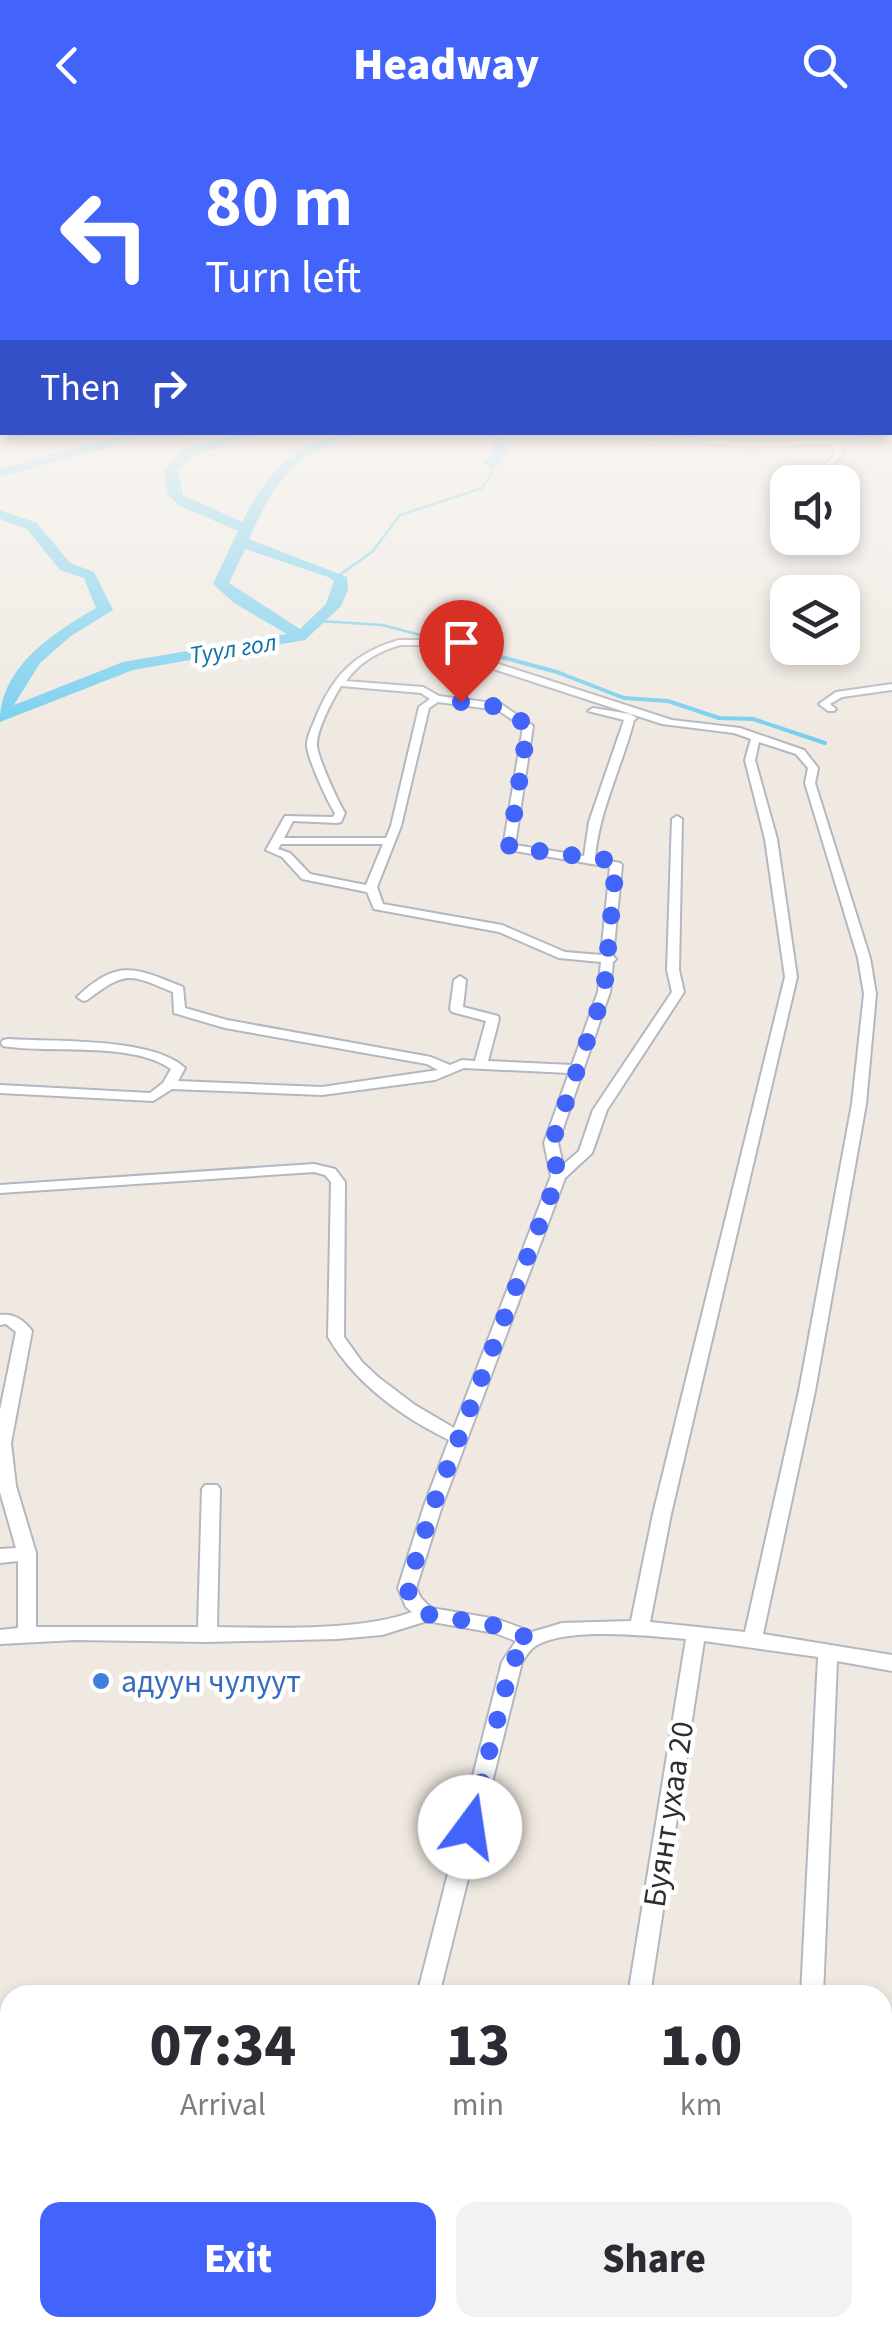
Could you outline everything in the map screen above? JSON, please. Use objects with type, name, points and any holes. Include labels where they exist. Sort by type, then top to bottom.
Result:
[{"type":"street","points":[[372,890],[306,877],[286,855],[272,850],[289,818],[334,821],[340,813],[330,799],[330,787],[312,746],[316,727],[339,682],[360,657],[386,643],[422,642],[672,723]]},
{"type":"street","points":[[339,682],[423,690],[436,700],[501,707],[528,726],[509,847],[616,864],[610,959],[590,1043],[552,1143],[558,1176]]},
{"type":"street","points":[[831,709],[824,704],[840,694],[891,690]]},
{"type":"street","points":[[436,700],[424,707],[390,840],[372,890],[378,907],[502,929],[564,955],[610,959]]},
{"type":"street","points":[[593,711],[736,730],[800,752],[814,768],[810,783],[864,958],[870,994],[858,1104],[807,1391],[752,1642]]},
{"type":"street","points":[[588,858],[590,826],[622,753],[630,717]]},
{"type":"street","points":[[639,1628],[662,1514],[791,977],[771,839],[750,760],[752,742],[758,738]]},
{"type":"street","points":[[426,1614],[413,1602],[407,1588],[411,1570],[558,1176],[585,1153],[600,1110],[678,992],[673,970],[677,819]]},
{"type":"street","points":[[277,841],[390,840]]},
{"type":"street","points":[[83,998],[116,973],[130,971],[179,990],[179,1010],[225,1024],[431,1061],[446,1068]]},
{"type":"street","points":[[460,980],[456,1009],[492,1020],[481,1063]]},
{"type":"street","points":[[0,1089],[153,1096],[169,1085],[178,1068],[166,1059],[74,1046],[8,1043]]},
{"type":"street","points":[[169,1085],[322,1091],[435,1076],[446,1068],[481,1063],[578,1069]]},
{"type":"street","points":[[0,1189],[314,1168],[330,1172],[338,1182],[336,1337],[344,1356],[361,1374],[439,1429],[460,1438]]},
{"type":"street","points":[[0,1320],[10,1319],[24,1331],[2,1443],[7,1486],[27,1553],[27,1634]]},
{"type":"street","points":[[207,1635],[212,1488]]},
{"type":"street","points":[[0,1556],[27,1553]]},
{"type":"street","points":[[0,1637],[383,1629],[426,1614],[497,1626],[531,1639],[568,1631],[639,1628],[892,1663]]},
{"type":"street","name":"Буянт ухаа 20","points":[[641,1985],[696,1634]]},
{"type":"street","points":[[431,1985],[512,1662],[531,1639]]},
{"type":"street","points":[[812,1985],[828,1653]]},
{"type":"waterway","points":[[0,713],[34,660],[65,633],[105,610],[97,585],[89,575],[65,567],[38,533]]},
{"type":"waterway","name":"Туул гол","points":[[245,533],[221,584],[299,637]]},
{"type":"waterway","points":[[338,576],[372,552],[386,533]]},
{"type":"waterway","points":[[244,542],[323,569],[342,580],[333,606],[299,637]]},
{"type":"waterway","points":[[320,621],[382,625],[436,639]]},
{"type":"waterway","name":"Туул гол","points":[[0,717],[129,666],[299,637]]},
{"type":"waterway","points":[[426,637],[557,672],[624,698],[668,701],[719,718],[753,719],[825,743]]},
{"type":"place","name":"адуун чулуут","points":[[101,1681]]},
{"type":"route","points":[[461,702],[501,707],[528,726],[509,847],[616,864],[604,992],[590,1043],[552,1143],[558,1176],[433,1506],[407,1588],[413,1602],[426,1614],[497,1626],[531,1639],[512,1662],[470,1827]]}]
